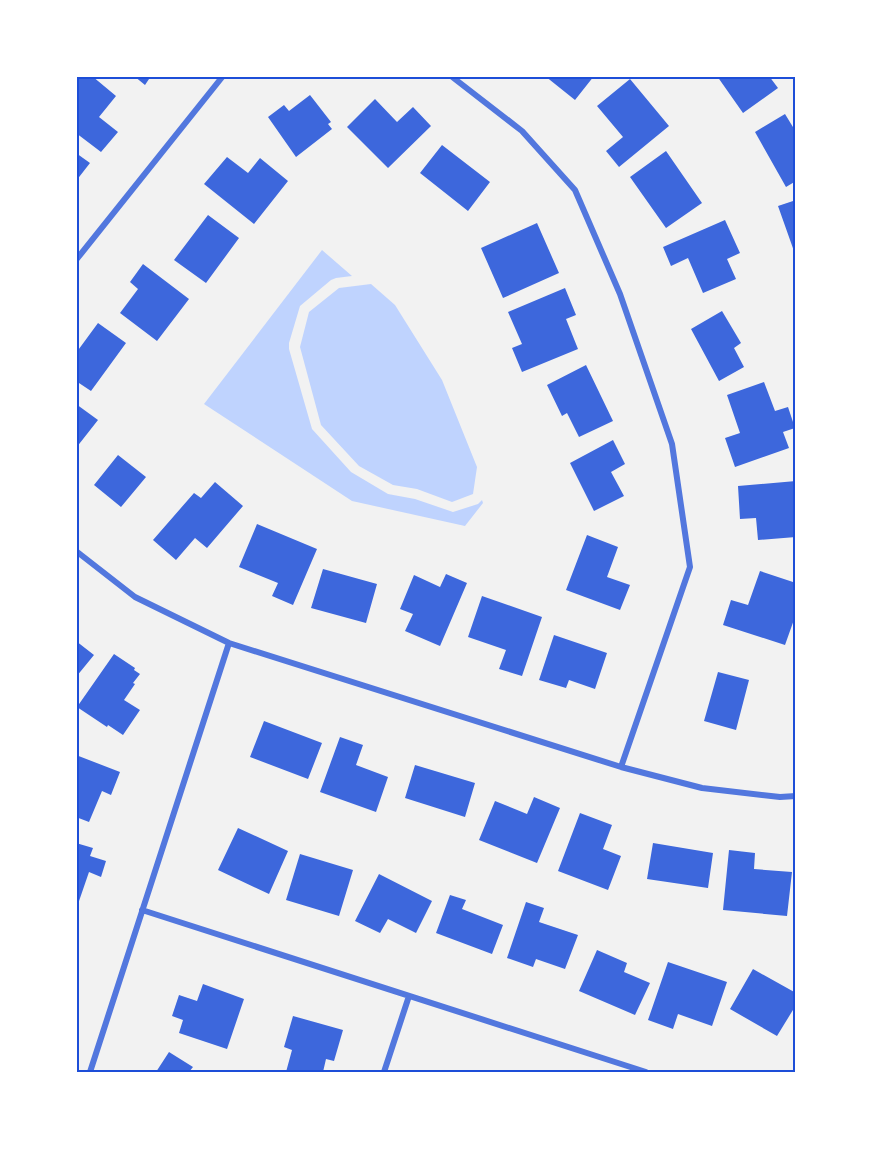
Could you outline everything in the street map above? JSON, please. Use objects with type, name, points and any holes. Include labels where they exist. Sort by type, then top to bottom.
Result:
[{"type":"street","points":[[76,260],[223,76]]},
{"type":"street","points":[[451,76],[522,131],[575,190],[620,294],[672,444],[690,567],[621,767]]},
{"type":"street","points":[[76,551],[135,597],[229,644],[621,767],[702,788],[780,797],[795,796]]},
{"type":"street","points":[[90,1072],[229,644]]},
{"type":"street","points":[[142,910],[646,1072]]},
{"type":"street","points":[[384,1072],[409,996]]},
{"type":"water","points":[[322,250],[352,276],[331,280],[300,306],[289,343],[312,429],[351,472],[388,494],[415,499],[453,512],[478,504],[482,500],[483,503],[465,526],[352,501],[204,404]]},
{"type":"water","points":[[371,284],[395,305],[442,380],[477,467],[473,494],[452,502],[417,489],[393,485],[359,466],[321,425],[300,347],[309,312],[339,288]]},
{"type":"building","points":[[79,76],[92,76],[116,96],[99,117],[118,132],[101,152],[76,133],[76,79]]},
{"type":"building","points":[[134,76],[151,76],[145,85]]},
{"type":"building","points":[[545,76],[594,76],[575,100]]},
{"type":"building","points":[[717,76],[769,76],[778,88],[743,113]]},
{"type":"building","points":[[630,79],[669,126],[619,167],[606,151],[623,137],[597,106]]},
{"type":"building","points":[[310,95],[331,122],[328,124],[332,129],[296,157],[268,117],[284,105],[289,111]]},
{"type":"building","points":[[375,99],[397,122],[413,107],[431,126],[388,168],[347,127]]},
{"type":"building","points":[[785,114],[796,132],[796,181],[786,187],[755,132]]},
{"type":"building","points":[[442,145],[490,182],[468,211],[420,173]]},
{"type":"building","points":[[666,151],[702,203],[666,228],[630,177]]},
{"type":"building","points":[[76,153],[90,163],[76,181]]},
{"type":"building","points":[[227,157],[248,173],[260,158],[288,181],[254,224],[204,184]]},
{"type":"building","points":[[796,200],[796,254],[795,254],[778,206]]},
{"type":"building","points":[[208,215],[239,238],[206,283],[174,260]]},
{"type":"building","points":[[725,220],[740,253],[727,259],[736,279],[703,293],[688,258],[671,266],[663,247]]},
{"type":"building","points":[[537,223],[559,273],[503,298],[481,248]]},
{"type":"building","points":[[143,264],[189,299],[157,341],[120,313],[138,289],[130,282]]},
{"type":"building","points":[[565,288],[576,315],[566,319],[578,349],[522,372],[512,348],[522,344],[508,312]]},
{"type":"building","points":[[722,311],[741,343],[734,348],[744,367],[719,381],[691,329]]},
{"type":"building","points":[[98,323],[126,343],[91,391],[76,381],[76,353]]},
{"type":"building","points":[[586,365],[613,421],[579,437],[567,413],[562,416],[547,385]]},
{"type":"building","points":[[764,382],[775,411],[788,407],[795,428],[783,432],[789,448],[735,467],[725,438],[740,433],[727,395]]},
{"type":"building","points":[[76,404],[98,420],[76,448]]},
{"type":"building","points":[[613,440],[625,464],[611,472],[624,496],[594,511],[570,463]]},
{"type":"building","points":[[118,455],[146,477],[121,507],[94,485]]},
{"type":"building","points":[[796,481],[796,537],[758,540],[756,518],[740,519],[738,486]]},
{"type":"building","points":[[215,482],[243,506],[207,548],[195,538],[176,560],[153,540],[194,493],[201,498]]},
{"type":"building","points":[[257,524],[317,549],[293,605],[272,596],[278,583],[239,567]]},
{"type":"building","points":[[587,535],[618,547],[607,577],[630,585],[620,610],[566,590]]},
{"type":"building","points":[[323,569],[377,584],[366,623],[311,608]]},
{"type":"building","points":[[760,571],[796,583],[796,614],[785,645],[723,625],[731,600],[748,605]]},
{"type":"building","points":[[446,574],[467,583],[440,646],[405,631],[413,614],[400,609],[414,575],[440,587]]},
{"type":"building","points":[[482,596],[542,617],[522,676],[499,669],[506,650],[468,637]]},
{"type":"building","points":[[554,635],[607,653],[595,689],[569,680],[566,688],[539,680]]},
{"type":"building","points":[[76,641],[94,655],[76,677]]},
{"type":"building","points":[[114,654],[140,674],[124,700],[140,710],[123,735],[77,707]]},
{"type":"building","points":[[718,672],[749,680],[736,730],[704,721]]},
{"type":"building","points":[[264,721],[322,743],[308,779],[250,757]]},
{"type":"building","points":[[340,737],[363,745],[356,765],[388,777],[376,812],[320,792]]},
{"type":"building","points":[[76,755],[120,772],[111,795],[102,791],[89,822],[76,817]]},
{"type":"building","points":[[415,765],[475,783],[465,817],[405,798]]},
{"type":"building","points":[[534,797],[560,808],[537,863],[479,840],[495,801],[527,814]]},
{"type":"building","points":[[580,813],[612,825],[603,849],[621,856],[608,890],[558,871]]},
{"type":"building","points":[[238,828],[288,851],[269,894],[218,870]]},
{"type":"building","points":[[76,843],[93,848],[90,856],[106,861],[101,877],[89,872],[78,904],[76,904]]},
{"type":"building","points":[[653,843],[713,853],[708,888],[647,879]]},
{"type":"building","points":[[729,850],[755,853],[754,869],[792,872],[787,916],[723,910]]},
{"type":"building","points":[[300,854],[353,870],[339,916],[286,900]]},
{"type":"building","points":[[379,874],[432,901],[416,933],[388,919],[380,933],[355,921]]},
{"type":"building","points":[[450,895],[466,900],[462,909],[503,925],[492,954],[436,933]]},
{"type":"building","points":[[526,902],[544,908],[539,922],[578,935],[565,969],[536,959],[533,967],[507,958]]},
{"type":"building","points":[[597,950],[627,963],[624,972],[650,983],[635,1015],[579,991]]},
{"type":"building","points":[[668,962],[727,982],[712,1026],[678,1014],[673,1029],[648,1020]]},
{"type":"building","points":[[753,969],[796,993],[796,1005],[777,1036],[730,1009]]},
{"type":"building","points":[[203,984],[244,999],[227,1049],[179,1033],[183,1020],[172,1016],[179,995],[197,1001]]},
{"type":"building","points":[[293,1016],[343,1030],[334,1061],[326,1059],[323,1072],[286,1072],[292,1050],[284,1047]]},
{"type":"building","points":[[169,1052],[193,1067],[189,1072],[156,1072]]}]
